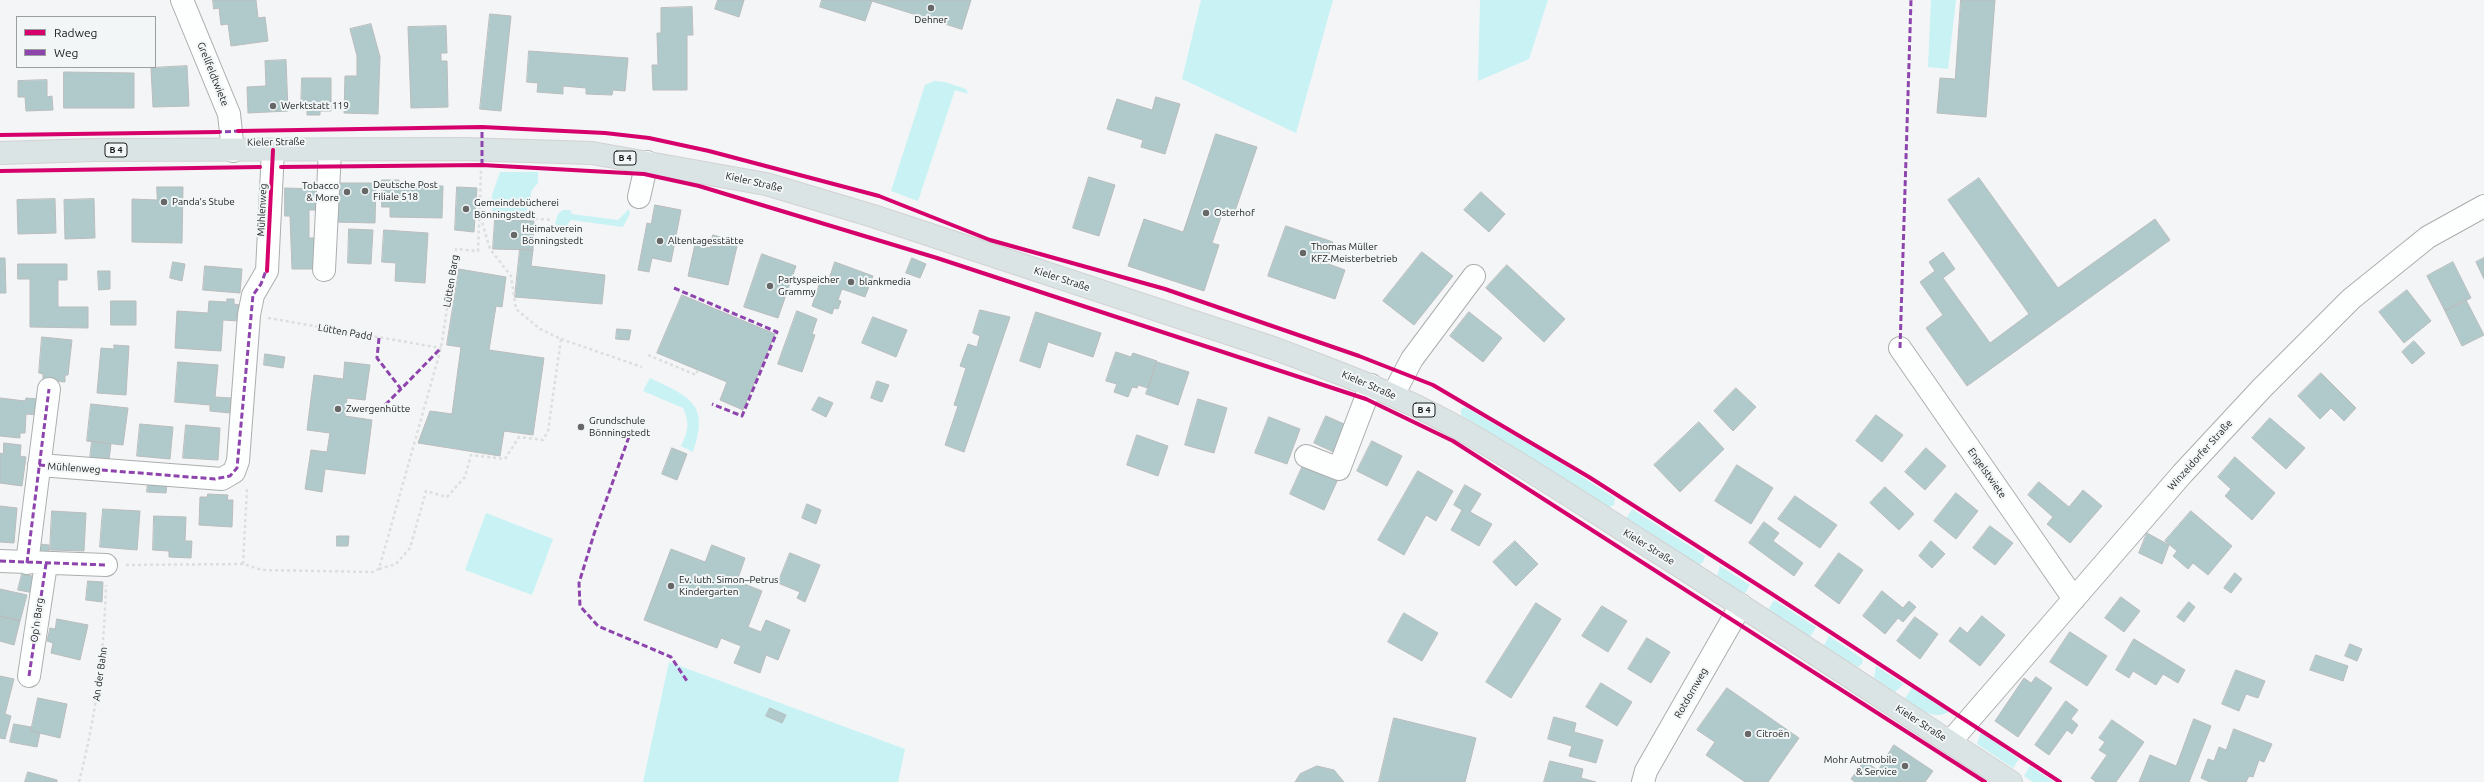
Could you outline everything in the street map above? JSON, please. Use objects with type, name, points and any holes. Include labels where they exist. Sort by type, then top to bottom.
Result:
[{"type":"main road","name":"Kieler Straße","points":[[0,153],[476,149],[592,153],[766,184],[873,216],[1273,348],[1371,385],[1400,398],[1456,426],[1510,459],[1742,605],[2011,782]]},
{"type":"street","name":"Grellfeldtwiete","points":[[182,0],[229,114],[232,151]]},
{"type":"street","name":"Mühlenweg","points":[[39,465],[222,479],[230,476],[237,468],[249,315],[253,295],[267,271],[273,150]]},
{"type":"street","points":[[324,270],[330,150]]},
{"type":"street","points":[[639,198],[647,162]]},
{"type":"street","name":"Winzeldorfer Straße","points":[[1950,742],[2182,474],[2262,388],[2351,299],[2428,237],[2484,206]]},
{"type":"street","points":[[1400,398],[1412,359],[1478,282]]},
{"type":"street","name":"Engelstwiete","points":[[1900,348],[2074,598]]},
{"type":"street","points":[[1306,456],[1339,469],[1371,385]]},
{"type":"street","name":"Mühlenweg","points":[[37,564],[39,465],[49,389]]},
{"type":"street","points":[[0,561],[37,564],[106,565]]},
{"type":"street","name":"Op'n Barg","points":[[29,676],[37,564]]},
{"type":"street","name":"Rotdornweg","points":[[1643,782],[1646,771],[1742,605]]},
{"type":"path","points":[[553,220],[480,215],[490,249],[510,276],[516,309],[540,329],[561,339],[642,367]]},
{"type":"path","points":[[106,565],[243,564],[262,570],[373,572],[396,564],[410,548],[426,491],[447,496],[465,477],[471,456],[505,458],[519,437],[543,440],[548,431],[561,339]]},
{"type":"path","points":[[379,569],[441,348]]},
{"type":"path","points":[[648,355],[696,374],[698,370]]},
{"type":"path","points":[[237,468],[248,476],[243,564]]},
{"type":"shaded area","points":[[1201,0],[1333,0],[1296,133],[1182,79]]},
{"type":"shaded area","points":[[1480,0],[1548,0],[1529,59],[1478,81]]},
{"type":"shaded area","points":[[1931,0],[1956,0],[1948,69],[1928,67]]},
{"type":"shaded area","points":[[934,81],[945,82],[966,89],[968,94],[955,90],[918,201],[891,191],[925,85]]},
{"type":"shaded area","points":[[500,172],[538,172],[538,183],[532,190],[526,214],[492,214],[492,195]]},
{"type":"shaded area","points":[[629,209],[630,214],[623,227],[571,220],[562,232],[555,223],[558,214],[563,210],[570,210],[572,214],[618,220]]},
{"type":"shaded area","points":[[650,378],[686,397],[693,404],[699,423],[698,436],[693,452],[681,446],[687,427],[687,418],[683,408],[643,391]]},
{"type":"shaded area","points":[[1465,407],[1556,460],[1615,498],[1614,505],[1609,507],[1461,415],[1461,409]]},
{"type":"shaded area","points":[[1632,509],[1705,556],[1703,562],[1699,565],[1626,519]]},
{"type":"shaded area","points":[[486,513],[553,539],[532,595],[465,570]]},
{"type":"shaded area","points":[[1720,566],[1750,585],[1744,595],[1717,576]]},
{"type":"shaded area","points":[[1774,600],[1816,627],[1810,637],[1768,610]]},
{"type":"shaded area","points":[[1829,636],[1863,659],[1862,664],[1858,667],[1823,647]]},
{"type":"shaded area","points":[[669,662],[905,749],[898,782],[643,782]]},
{"type":"shaded area","points":[[1876,666],[1904,684],[1895,692],[1874,678]]},
{"type":"shaded area","points":[[1912,688],[1949,712],[1937,715],[1921,709],[1905,698]]},
{"type":"shaded area","points":[[1981,732],[2019,759],[2013,768],[1977,744]]},
{"type":"shaded area","points":[[2030,766],[2054,782],[2033,782],[2024,776]]},
{"type":"building","points":[[213,0],[256,0],[258,18],[265,17],[268,41],[231,46],[228,24],[221,25],[219,8],[214,9]]},
{"type":"building","points":[[718,0],[744,0],[739,17],[715,9]]},
{"type":"building","points":[[822,0],[872,1],[865,21],[820,7]]},
{"type":"building","name":"Dehner","points":[[869,0],[971,0],[962,29]]},
{"type":"building","points":[[1961,0],[1995,0],[1986,117],[1937,113],[1940,78],[1955,79]]},
{"type":"building","points":[[692,7],[693,35],[687,35],[687,90],[653,90],[652,65],[658,65],[657,33],[661,33],[661,8]]},
{"type":"building","points":[[490,14],[511,16],[501,111],[480,109]]},
{"type":"building","points":[[371,24],[380,57],[378,114],[344,113],[345,76],[357,76],[357,56],[350,29]]},
{"type":"building","points":[[446,26],[447,53],[441,53],[441,61],[447,61],[448,107],[411,108],[408,27]]},
{"type":"building","points":[[529,51],[628,58],[625,91],[613,90],[612,95],[586,94],[586,88],[563,86],[563,94],[537,92],[538,83],[527,82]]},
{"type":"building","points":[[286,60],[288,111],[248,113],[247,87],[266,86],[265,61]]},
{"type":"building","points":[[187,66],[189,106],[153,107],[151,68]]},
{"type":"building","points":[[64,72],[134,73],[134,108],[64,108]]},
{"type":"building","points":[[302,78],[331,78],[331,111],[320,111],[320,115],[307,115],[307,110],[301,110]]},
{"type":"building","points":[[47,80],[47,97],[52,96],[53,110],[26,111],[25,97],[18,97],[18,81]]},
{"type":"building","points":[[1156,97],[1180,104],[1165,154],[1141,147],[1143,140],[1107,129],[1117,99],[1152,110]]},
{"type":"building","name":"Osterhof","points":[[1216,134],[1257,147],[1234,214],[1223,211],[1212,243],[1219,245],[1204,291],[1128,266],[1144,219],[1183,232]]},
{"type":"building","points":[[1089,177],[1115,185],[1099,236],[1073,228]]},
{"type":"building","points":[[1979,178],[2058,288],[2155,219],[2170,240],[1967,386],[1926,328],[1943,315],[1920,282],[1935,271],[1929,262],[1943,252],[1955,269],[1943,278],[1990,343],[2029,314],[1948,200]]},
{"type":"building","points":[[382,180],[399,180],[399,185],[443,186],[442,218],[390,217],[390,207],[382,207]]},
{"type":"building","points":[[335,183],[376,183],[375,223],[334,222]]},
{"type":"building","points":[[157,187],[183,187],[182,243],[132,242],[132,199],[157,200]]},
{"type":"building","name":"Gemeindebücherei Bönningstedt","points":[[457,187],[477,188],[474,232],[455,230]]},
{"type":"building","points":[[285,188],[316,189],[316,210],[309,210],[309,238],[320,238],[320,269],[292,269],[290,216],[285,216]]},
{"type":"building","points":[[1481,192],[1505,214],[1489,232],[1464,210]]},
{"type":"building","points":[[55,199],[56,233],[18,234],[17,200]]},
{"type":"building","points":[[94,199],[95,238],[65,239],[64,200]]},
{"type":"building","name":"Altentagesstätte","points":[[655,205],[681,210],[671,262],[652,258],[649,272],[638,270],[647,223],[651,224]]},
{"type":"building","name":"Heimatverein Bönningstedt","points":[[495,219],[534,221],[533,250],[493,249]]},
{"type":"building","name":"Thomas Müller KFZ-Meisterbetrieb","points":[[1286,226],[1333,242],[1326,263],[1345,270],[1335,299],[1268,276]]},
{"type":"building","points":[[349,229],[373,230],[371,264],[348,263]]},
{"type":"building","points":[[384,230],[428,233],[425,283],[395,281],[396,263],[382,262]]},
{"type":"building","points":[[713,235],[738,242],[728,285],[688,276],[695,244],[710,248]]},
{"type":"building","points":[[520,249],[533,250],[531,266],[605,275],[602,304],[515,297]]},
{"type":"building","points":[[1422,252],[1453,276],[1414,325],[1383,301]]},
{"type":"building","name":"Partyspeicher Grammy","points":[[762,254],[796,266],[778,318],[744,307]]},
{"type":"building","points":[[0,258],[5,258],[6,293],[0,293]]},
{"type":"building","points":[[912,258],[926,264],[920,278],[906,273]]},
{"type":"building","points":[[2484,258],[2484,279],[2476,262]]},
{"type":"building","points":[[173,262],[185,264],[182,281],[170,278]]},
{"type":"building","points":[[835,262],[873,276],[865,297],[842,289],[838,300],[841,301],[838,309],[834,308],[832,314],[812,306],[820,282],[827,284]]},
{"type":"building","points":[[2453,262],[2471,298],[2445,311],[2427,276]]},
{"type":"building","points":[[18,264],[67,264],[67,280],[58,280],[58,307],[88,307],[88,328],[30,327],[30,279],[18,279]]},
{"type":"building","points":[[1507,265],[1565,319],[1544,342],[1486,288]]},
{"type":"building","points":[[205,266],[242,269],[240,293],[203,290]]},
{"type":"building","points":[[459,269],[506,277],[502,307],[496,306],[489,350],[544,358],[533,435],[504,431],[500,456],[418,443],[430,411],[452,414],[461,347],[447,345]]},
{"type":"building","points":[[98,271],[110,271],[110,289],[99,290]]},
{"type":"building","points":[[2407,290],[2431,321],[2404,343],[2379,312]]},
{"type":"building","points":[[682,295],[775,334],[743,410],[720,400],[727,382],[657,353]]},
{"type":"building","points":[[227,299],[234,299],[234,304],[239,305],[238,321],[223,320],[221,351],[175,348],[177,311],[208,313],[209,301],[227,302]]},
{"type":"building","points":[[2466,300],[2484,335],[2462,346],[2445,311]]},
{"type":"building","points":[[111,301],[136,301],[136,325],[111,325]]},
{"type":"building","points":[[980,310],[1010,317],[964,452],[945,445],[958,406],[954,405],[966,368],[960,366],[968,344],[977,347],[980,336],[973,333]]},
{"type":"building","points":[[797,311],[817,319],[812,334],[815,335],[802,372],[778,364]]},
{"type":"building","points":[[1036,312],[1101,333],[1093,357],[1048,342],[1040,368],[1020,361]]},
{"type":"building","points":[[1469,312],[1502,338],[1483,362],[1450,336]]},
{"type":"building","points":[[873,317],[907,330],[896,357],[862,343]]},
{"type":"building","points":[[617,329],[631,330],[629,340],[616,339]]},
{"type":"building","points":[[42,337],[72,340],[68,375],[65,375],[65,382],[43,380],[43,374],[39,373]]},
{"type":"building","points":[[2414,341],[2425,353],[2412,364],[2402,352]]},
{"type":"building","points":[[114,345],[129,346],[126,395],[97,393],[101,348],[114,349]]},
{"type":"building","points":[[1116,352],[1131,357],[1133,353],[1157,361],[1148,388],[1138,385],[1137,388],[1132,387],[1128,397],[1114,392],[1117,384],[1106,381]]},
{"type":"building","points":[[265,354],[285,357],[283,368],[264,365]]},
{"type":"building","points":[[178,362],[218,365],[215,397],[231,398],[230,413],[210,411],[210,405],[175,402]]},
{"type":"building","points":[[345,362],[370,365],[365,400],[347,398],[345,416],[372,420],[365,474],[325,469],[322,492],[305,489],[311,450],[327,452],[330,433],[307,430],[314,375],[343,379]]},
{"type":"building","points":[[1157,362],[1189,372],[1178,405],[1146,394]]},
{"type":"building","points":[[2321,373],[2356,408],[2344,421],[2331,408],[2320,419],[2298,396]]},
{"type":"building","points":[[877,381],[889,385],[882,402],[871,398]]},
{"type":"building","points":[[1736,388],[1756,407],[1733,431],[1714,411]]},
{"type":"building","points":[[819,397],[833,403],[826,417],[812,410]]},
{"type":"building","points":[[0,398],[25,401],[26,398],[39,399],[38,415],[26,414],[25,433],[20,433],[20,438],[0,436]]},
{"type":"building","points":[[1198,399],[1227,408],[1214,453],[1185,445]]},
{"type":"building","points":[[91,404],[128,408],[123,445],[87,441]]},
{"type":"building","points":[[1876,415],[1903,435],[1882,462],[1856,441]]},
{"type":"building","points":[[1326,416],[1353,428],[1340,455],[1314,443]]},
{"type":"building","points":[[1269,417],[1300,429],[1287,464],[1255,453]]},
{"type":"building","points":[[2270,418],[2305,448],[2286,469],[2252,438]]},
{"type":"building","points":[[1699,422],[1724,449],[1680,492],[1654,465]]},
{"type":"building","points":[[140,424],[173,427],[170,459],[137,456]]},
{"type":"building","points":[[186,425],[220,428],[218,460],[183,458]]},
{"type":"building","points":[[1137,435],[1168,446],[1158,476],[1127,465]]},
{"type":"building","points":[[92,441],[111,444],[109,460],[90,458]]},
{"type":"building","points":[[1372,441],[1402,456],[1387,486],[1357,471]]},
{"type":"building","points":[[4,443],[21,445],[20,456],[26,457],[22,486],[0,483],[0,453],[3,454]]},
{"type":"building","points":[[672,448],[687,454],[677,480],[662,474]]},
{"type":"building","points":[[1926,448],[1946,466],[1925,490],[1905,472]]},
{"type":"building","points":[[2235,457],[2275,493],[2252,520],[2225,496],[2231,489],[2218,477]]},
{"type":"building","points":[[1304,463],[1338,479],[1324,510],[1290,494]]},
{"type":"building","points":[[1737,465],[1773,488],[1751,524],[1715,501]]},
{"type":"building","points":[[1418,471],[1453,491],[1436,521],[1426,515],[1404,555],[1378,540]]},
{"type":"building","points":[[148,482],[167,483],[166,493],[147,492]]},
{"type":"building","points":[[2039,482],[2069,507],[2083,490],[2102,506],[2070,543],[2047,524],[2053,517],[2028,495]]},
{"type":"building","points":[[1465,485],[1481,494],[1470,512],[1492,524],[1479,546],[1451,530],[1462,510],[1454,505]]},
{"type":"building","points":[[1885,487],[1914,514],[1899,530],[1870,503]]},
{"type":"building","points":[[1956,493],[1978,511],[1956,539],[1934,521]]},
{"type":"building","points":[[208,494],[228,495],[227,500],[233,500],[232,527],[199,525],[200,497],[207,497]]},
{"type":"building","points":[[1795,496],[1837,525],[1820,548],[1778,519]]},
{"type":"building","points":[[807,504],[821,510],[816,524],[802,518]]},
{"type":"building","points":[[0,506],[17,508],[14,543],[0,542]]},
{"type":"building","points":[[103,509],[140,511],[137,550],[100,547]]},
{"type":"building","points":[[52,511],[86,513],[84,551],[50,550]]},
{"type":"building","points":[[2191,511],[2232,546],[2208,575],[2193,563],[2188,569],[2173,556],[2177,551],[2165,541]]},
{"type":"building","points":[[154,516],[186,517],[185,541],[192,541],[191,558],[169,557],[169,551],[153,550]]},
{"type":"building","points":[[1764,522],[1779,533],[1773,541],[1803,563],[1794,576],[1749,543]]},
{"type":"building","points":[[1990,526],[2013,543],[1995,565],[1973,548]]},
{"type":"building","points":[[2147,533],[2169,545],[2162,564],[2139,553]]},
{"type":"building","points":[[337,536],[349,536],[348,546],[337,546]]},
{"type":"building","points":[[1515,541],[1538,564],[1516,586],[1493,562]]},
{"type":"building","points":[[1931,541],[1945,554],[1932,568],[1919,556]]},
{"type":"building","points":[[39,544],[49,545],[48,555],[38,554]]},
{"type":"building","points":[[712,545],[745,558],[737,581],[762,591],[748,627],[761,632],[766,620],[790,630],[778,660],[766,655],[760,673],[734,663],[741,646],[721,638],[717,648],[644,620],[671,549],[705,562]]},
{"type":"building","points":[[790,553],[820,565],[805,602],[797,598],[800,592],[778,583]]},
{"type":"building","points":[[1839,553],[1863,570],[1839,604],[1815,586]]},
{"type":"building","points":[[2235,573],[2242,579],[2231,593],[2224,588]]},
{"type":"building","points":[[22,574],[37,577],[34,593],[18,590]]},
{"type":"building","points":[[88,581],[103,582],[102,602],[86,600]]},
{"type":"building","points":[[0,589],[27,595],[20,621],[0,616]]},
{"type":"building","points":[[1882,591],[1903,608],[1909,601],[1916,607],[1903,622],[1898,618],[1885,634],[1863,616]]},
{"type":"building","points":[[2121,597],[2140,611],[2124,632],[2105,618]]},
{"type":"building","points":[[2189,602],[2195,607],[2184,622],[2177,617]]},
{"type":"building","points":[[1536,603],[1561,619],[1511,698],[1486,682]]},
{"type":"building","points":[[1602,606],[1627,621],[1608,652],[1582,636]]},
{"type":"building","points":[[1404,613],[1438,633],[1422,661],[1388,642]]},
{"type":"building","points":[[0,616],[20,621],[14,645],[0,641]]},
{"type":"building","points":[[1982,616],[2005,635],[1980,666],[1949,641],[1960,627],[1967,633]]},
{"type":"building","points":[[1915,617],[1938,634],[1920,659],[1897,641]]},
{"type":"building","points":[[57,619],[88,625],[80,660],[51,653],[53,643],[47,641],[50,628],[55,629]]},
{"type":"building","points":[[2070,632],[2107,656],[2087,686],[2050,662]]},
{"type":"building","points":[[1647,638],[1670,652],[1651,683],[1628,669]]},
{"type":"building","points":[[2134,639],[2185,670],[2178,683],[2163,674],[2156,685],[2133,671],[2129,678],[2116,670]]},
{"type":"building","points":[[2350,644],[2362,649],[2357,661],[2345,656]]},
{"type":"building","points":[[2316,655],[2348,666],[2343,681],[2310,670]]},
{"type":"building","points":[[2236,670],[2265,681],[2258,698],[2246,694],[2239,711],[2222,704]]},
{"type":"building","points":[[0,676],[14,679],[5,714],[11,716],[5,739],[0,738]]},
{"type":"building","points":[[2036,677],[2052,688],[2018,737],[1995,721],[2024,678],[2031,683]]},
{"type":"building","points":[[1601,683],[1632,702],[1617,726],[1586,707]]},
{"type":"building","name":"Citroën","points":[[1727,688],[1799,738],[1768,782],[1745,782],[1706,755],[1715,742],[1697,730]]},
{"type":"building","points":[[38,698],[67,704],[60,738],[31,731]]},
{"type":"building","points":[[2066,701],[2078,710],[2071,719],[2078,725],[2072,734],[2067,730],[2049,755],[2035,745]]},
{"type":"building","points":[[770,708],[786,715],[782,723],[766,716]]},
{"type":"building","points":[[1554,717],[1576,723],[1574,732],[1603,740],[1596,763],[1569,756],[1572,746],[1548,739]]},
{"type":"building","points":[[1394,718],[1476,738],[1465,782],[1379,782]]},
{"type":"building","points":[[2194,719],[2211,726],[2189,782],[2139,782],[2150,755],[2176,766]]},
{"type":"building","points":[[2112,720],[2144,742],[2116,782],[2096,782],[2091,778],[2107,755],[2099,750],[2105,742],[2099,738]]},
{"type":"building","points":[[14,724],[31,727],[31,731],[40,733],[37,747],[10,742]]},
{"type":"building","points":[[2234,729],[2272,744],[2264,762],[2259,760],[2253,777],[2249,776],[2246,782],[2210,782],[2201,778],[2208,759],[2214,761],[2219,747],[2226,750]]},
{"type":"building","points":[[1894,745],[1933,771],[1925,782],[1855,782],[1851,779],[1864,761],[1878,770]]},
{"type":"building","points":[[1550,761],[1583,769],[1581,778],[1596,782],[1544,782]]},
{"type":"building","points":[[1317,766],[1334,770],[1344,782],[1295,782],[1300,774]]},
{"type":"building","points":[[28,772],[57,780],[57,782],[25,782]]},
{"type":"marked path","points":[[1900,348],[1911,0]]},
{"type":"marked path","points":[[482,127],[482,165]]},
{"type":"marked path","points":[[216,132],[242,131]]},
{"type":"marked path","points":[[39,465],[215,479],[230,476],[237,468],[253,295],[261,284],[267,268]]},
{"type":"marked path","points":[[674,288],[777,332],[742,416],[712,404]]},
{"type":"marked path","points":[[379,338],[377,358],[401,389],[441,348]]},
{"type":"marked path","points":[[27,563],[49,389]]},
{"type":"marked path","points":[[361,409],[379,411],[401,389]]},
{"type":"marked path","points":[[635,420],[594,534],[579,583],[580,606],[598,626],[671,657],[687,681]]},
{"type":"marked path","points":[[0,561],[106,565]]},
{"type":"marked path","points":[[29,676],[46,564]]},
{"type":"cycle path","points":[[238,131],[482,127],[605,133],[649,138],[709,151],[879,196],[990,240],[1165,289],[1359,356],[1433,385],[1589,477],[1772,594],[2060,782]]},
{"type":"cycle path","points":[[0,135],[219,132]]},
{"type":"cycle path","points":[[267,271],[273,150]]},
{"type":"cycle path","points":[[281,167],[482,165],[644,174],[699,186],[937,258],[1366,399],[1453,441],[1985,782]]},
{"type":"cycle path","points":[[0,171],[260,167]]},
{"type":"place","name":"Dehner","points":[[931,8]]},
{"type":"place","name":"Werktstatt 119","points":[[273,106]]},
{"type":"place","name":"Deutsche Post Filiale 518","points":[[365,191]]},
{"type":"place","name":"Tobacco & More","points":[[347,192]]},
{"type":"place","name":"Panda's Stube","points":[[164,202]]},
{"type":"place","name":"Gemeindebücherei Bönningstedt","points":[[466,209]]},
{"type":"place","name":"Osterhof","points":[[1206,213]]},
{"type":"place","name":"Heimatverein Bönningstedt","points":[[514,235]]},
{"type":"place","name":"Altentagesstätte","points":[[660,241]]},
{"type":"place","name":"Thomas Müller KFZ-Meisterbetrieb","points":[[1303,253]]},
{"type":"place","name":"blankmedia","points":[[851,282]]},
{"type":"place","name":"Partyspeicher Grammy","points":[[770,286]]},
{"type":"place","name":"Zwergenhütte","points":[[338,409]]},
{"type":"place","name":"Grundschule Bönningstedt","points":[[581,427]]},
{"type":"place","name":"Ev. luth. Simon–Petrus Kindergarten","points":[[671,586]]},
{"type":"place","name":"Citroën","points":[[1748,734]]},
{"type":"place","name":"Mohr Autmobile & Service","points":[[1905,766]]}]
